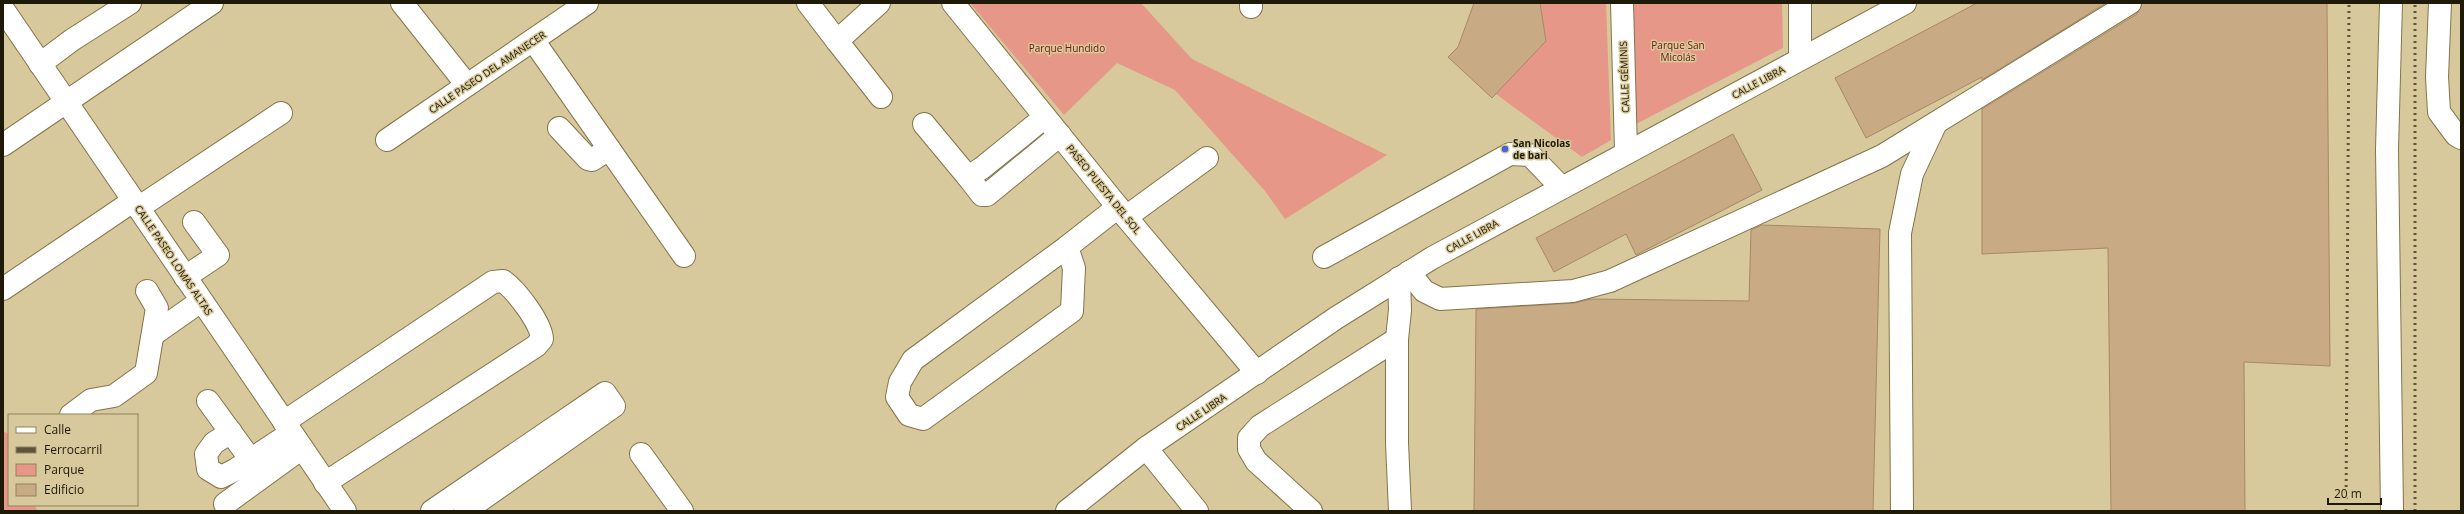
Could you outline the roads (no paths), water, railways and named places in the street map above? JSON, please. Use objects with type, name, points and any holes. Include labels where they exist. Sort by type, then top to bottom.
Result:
[{"type":"street","points":[[40,64],[72,40],[130,3]]},
{"type":"street","points":[[3,145],[212,3]]},
{"type":"street","points":[[402,3],[467,85]]},
{"type":"street","name":"CALLE PASEO DEL AMANECER","points":[[387,140],[587,3]]},
{"type":"street","points":[[808,3],[881,97]]},
{"type":"street","points":[[837,41],[879,3]]},
{"type":"street","name":"PASEO PUESTA DEL SOL","points":[[953,3],[1122,212],[1257,373]]},
{"type":"street","name":"CALLE GÉMINIS","points":[[1622,3],[1626,151]]},
{"type":"street","points":[[1800,3],[1800,59]]},
{"type":"street","name":"CALLE LIBRA","points":[[1067,511],[1146,448],[1404,275],[1626,151],[1905,3]]},
{"type":"street","points":[[1404,275],[1424,291],[1440,298],[1573,292],[1610,281],[1882,156],[2130,3]]},
{"type":"street","points":[[2391,3],[2387,149],[2392,511]]},
{"type":"street","points":[[2440,3],[2437,77],[2439,112],[2456,136],[2461,138]]},
{"type":"street","name":"CALLE PASEO LOMAS ALTAS","points":[[3,9],[10,34],[40,64],[345,511]]},
{"type":"street","points":[[533,40],[684,256]]},
{"type":"street","points":[[3,289],[280,113]]},
{"type":"street","points":[[968,177],[1000,154],[1045,117]]},
{"type":"street","points":[[1902,511],[1900,233],[1912,174],[1936,123]]},
{"type":"street","points":[[924,124],[982,194],[987,195],[1060,135]]},
{"type":"street","points":[[559,128],[588,159],[592,160],[609,149]]},
{"type":"street","points":[[1324,257],[1510,154],[1530,155],[1561,187]]},
{"type":"street","points":[[1067,247],[1074,268],[1072,311],[923,419],[909,415],[897,397],[900,382],[912,360],[1067,247],[1208,158]]},
{"type":"street","points":[[185,277],[218,255],[194,222]]},
{"type":"street","points":[[1400,511],[1397,443],[1396,339],[1404,275]]},
{"type":"street","points":[[231,432],[214,443],[206,454],[208,469],[221,477],[292,434],[493,282],[503,281],[511,287],[541,330],[542,339],[536,346],[326,483]]},
{"type":"street","points":[[72,414],[91,400],[114,396],[146,373],[154,334],[157,308],[147,291]]},
{"type":"street","points":[[154,334],[201,301]]},
{"type":"street","points":[[1311,511],[1256,461],[1249,449],[1249,438],[1260,426],[1396,339]]},
{"type":"street","points":[[432,511],[604,393],[614,406],[465,511]]},
{"type":"street","points":[[208,401],[251,460]]},
{"type":"street","points":[[225,504],[292,434]]},
{"type":"street","points":[[1146,448],[1197,511]]},
{"type":"street","points":[[641,454],[682,511]]},
{"type":"railway","points":[[2346,511],[2349,3]]},
{"type":"railway","points":[[2415,3],[2415,511]]},
{"type":"place","name":"San Nicolas de bari","points":[[1505,149]]},
{"type":"park label","name":"Parque Hundido","points":[[1067,48]]},
{"type":"park label","name":"Parque San Micolás","points":[[1678,50]]}]
